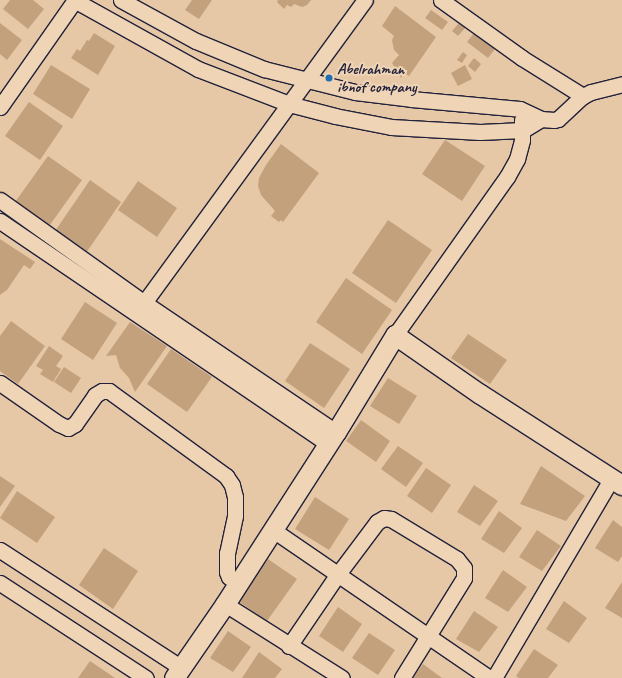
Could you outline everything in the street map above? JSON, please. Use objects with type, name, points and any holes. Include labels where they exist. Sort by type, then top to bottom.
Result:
[{"type":"street","points":[[0,107],[75,0],[198,69],[289,104],[335,116],[391,128],[480,132],[523,130],[541,119]]},
{"type":"street","points":[[121,0],[196,41],[264,69],[355,92],[411,99],[520,109],[541,119],[558,119],[583,96],[600,89],[622,84]]},
{"type":"street","points":[[139,308],[289,104],[308,81],[365,0]]},
{"type":"street","points":[[441,0],[522,58],[583,96]]},
{"type":"street","points":[[0,550],[177,672],[239,583],[332,438],[395,335],[507,176],[517,159],[523,130],[520,109]]},
{"type":"street","points":[[0,200],[139,308]]},
{"type":"street","points":[[0,221],[139,308],[332,438]]},
{"type":"street","points":[[395,335],[480,394],[617,481],[494,678]]},
{"type":"street","points":[[0,384],[59,424],[68,428],[75,424],[95,395],[102,391],[109,392],[226,476],[232,485],[235,498],[235,516],[227,553],[227,572],[229,577],[239,583]]},
{"type":"street","points":[[289,646],[338,574],[377,522],[384,518],[391,519],[457,559],[464,568],[464,578],[402,678]]},
{"type":"street","points":[[272,530],[489,678]]},
{"type":"street","points":[[0,583],[146,678]]},
{"type":"street","points":[[225,604],[289,646],[342,678]]},
{"type":"building","points":[[10,0],[33,0],[44,9],[28,29],[3,9]]},
{"type":"building","points":[[192,0],[212,0],[199,19],[185,10]]},
{"type":"building","points":[[278,0],[311,0],[307,5],[302,7],[294,4],[291,7],[287,5],[284,9],[277,2]]},
{"type":"building","points":[[395,6],[436,37],[409,76],[404,73],[401,78],[392,63],[399,55],[394,50],[392,40],[394,36],[382,26]]},
{"type":"building","points":[[431,10],[448,22],[442,30],[425,18]]},
{"type":"building","points":[[0,23],[22,40],[7,60],[0,54]]},
{"type":"building","points":[[459,23],[465,28],[458,36],[452,31]]},
{"type":"building","points":[[94,33],[115,46],[98,75],[71,58],[77,49],[80,51],[87,40],[89,41]]},
{"type":"building","points":[[474,33],[495,49],[488,58],[467,42]]},
{"type":"building","points":[[463,52],[467,55],[462,63],[457,60]]},
{"type":"building","points":[[474,58],[481,64],[475,72],[468,66]]},
{"type":"building","points":[[51,65],[90,89],[72,119],[33,94]]},
{"type":"building","points":[[465,65],[472,79],[458,86],[451,73]]},
{"type":"building","points":[[29,102],[63,126],[40,160],[5,136]]},
{"type":"building","points":[[445,140],[485,166],[462,201],[422,174]]},
{"type":"building","points":[[281,144],[319,173],[283,222],[281,220],[279,222],[271,216],[275,211],[261,195],[258,186],[259,178],[266,165]]},
{"type":"building","points":[[48,156],[82,180],[47,229],[13,205]]},
{"type":"building","points":[[90,180],[121,202],[84,256],[53,234]]},
{"type":"building","points":[[138,181],[177,208],[157,237],[118,210]]},
{"type":"building","points":[[388,220],[432,250],[396,303],[352,273]]},
{"type":"building","points":[[0,239],[35,262],[30,269],[24,265],[7,290],[0,295]]},
{"type":"building","points":[[346,278],[392,310],[362,354],[316,322]]},
{"type":"building","points":[[85,302],[117,323],[93,360],[61,339]]},
{"type":"building","points":[[11,321],[45,346],[18,384],[0,371],[0,336]]},
{"type":"building","points":[[130,322],[167,346],[135,392],[129,378],[120,368],[116,355],[106,356]]},
{"type":"building","points":[[468,334],[507,360],[490,384],[451,358]]},
{"type":"building","points":[[310,343],[350,369],[324,408],[285,381]]},
{"type":"building","points":[[49,346],[63,356],[56,366],[61,369],[53,382],[40,374],[43,370],[36,366]]},
{"type":"building","points":[[171,349],[212,377],[187,412],[147,384]]},
{"type":"building","points":[[64,367],[81,378],[71,393],[54,382]]},
{"type":"building","points":[[388,378],[417,396],[399,424],[370,406]]},
{"type":"building","points":[[361,420],[390,441],[376,462],[346,441]]},
{"type":"building","points":[[398,446],[423,463],[406,487],[381,469]]},
{"type":"building","points":[[541,466],[585,496],[566,521],[520,504]]},
{"type":"building","points":[[426,468],[451,485],[432,513],[407,496]]},
{"type":"building","points":[[0,476],[15,486],[0,507]]},
{"type":"building","points":[[474,485],[498,501],[480,526],[457,512]]},
{"type":"building","points":[[17,491],[55,517],[37,543],[0,518]]},
{"type":"building","points":[[315,497],[349,519],[329,550],[295,529]]},
{"type":"building","points":[[499,511],[522,528],[504,553],[481,539]]},
{"type":"building","points":[[613,520],[622,527],[622,556],[618,562],[595,548]]},
{"type":"building","points":[[537,530],[561,546],[542,571],[519,557]]},
{"type":"building","points":[[104,548],[138,571],[113,609],[79,585]]},
{"type":"building","points":[[268,559],[297,579],[267,621],[238,601]]},
{"type":"building","points":[[503,570],[527,587],[508,612],[485,598]]},
{"type":"building","points":[[622,582],[622,618],[605,608]]},
{"type":"building","points":[[564,601],[587,618],[569,643],[546,629]]},
{"type":"building","points":[[338,607],[362,624],[343,652],[319,636]]},
{"type":"building","points":[[474,611],[498,627],[479,652],[456,639]]},
{"type":"building","points":[[228,631],[251,647],[233,672],[210,658]]},
{"type":"building","points":[[369,633],[395,650],[378,675],[352,658]]},
{"type":"building","points":[[534,649],[558,665],[548,678],[519,678],[516,676]]},
{"type":"building","points":[[259,652],[282,669],[275,678],[242,678]]},
{"type":"building","points":[[90,661],[115,678],[78,678]]},
{"type":"building","points":[[423,664],[442,678],[413,678]]},
{"type":"place","name":"Abelrahman ibnof company","points":[[329,78]]}]
